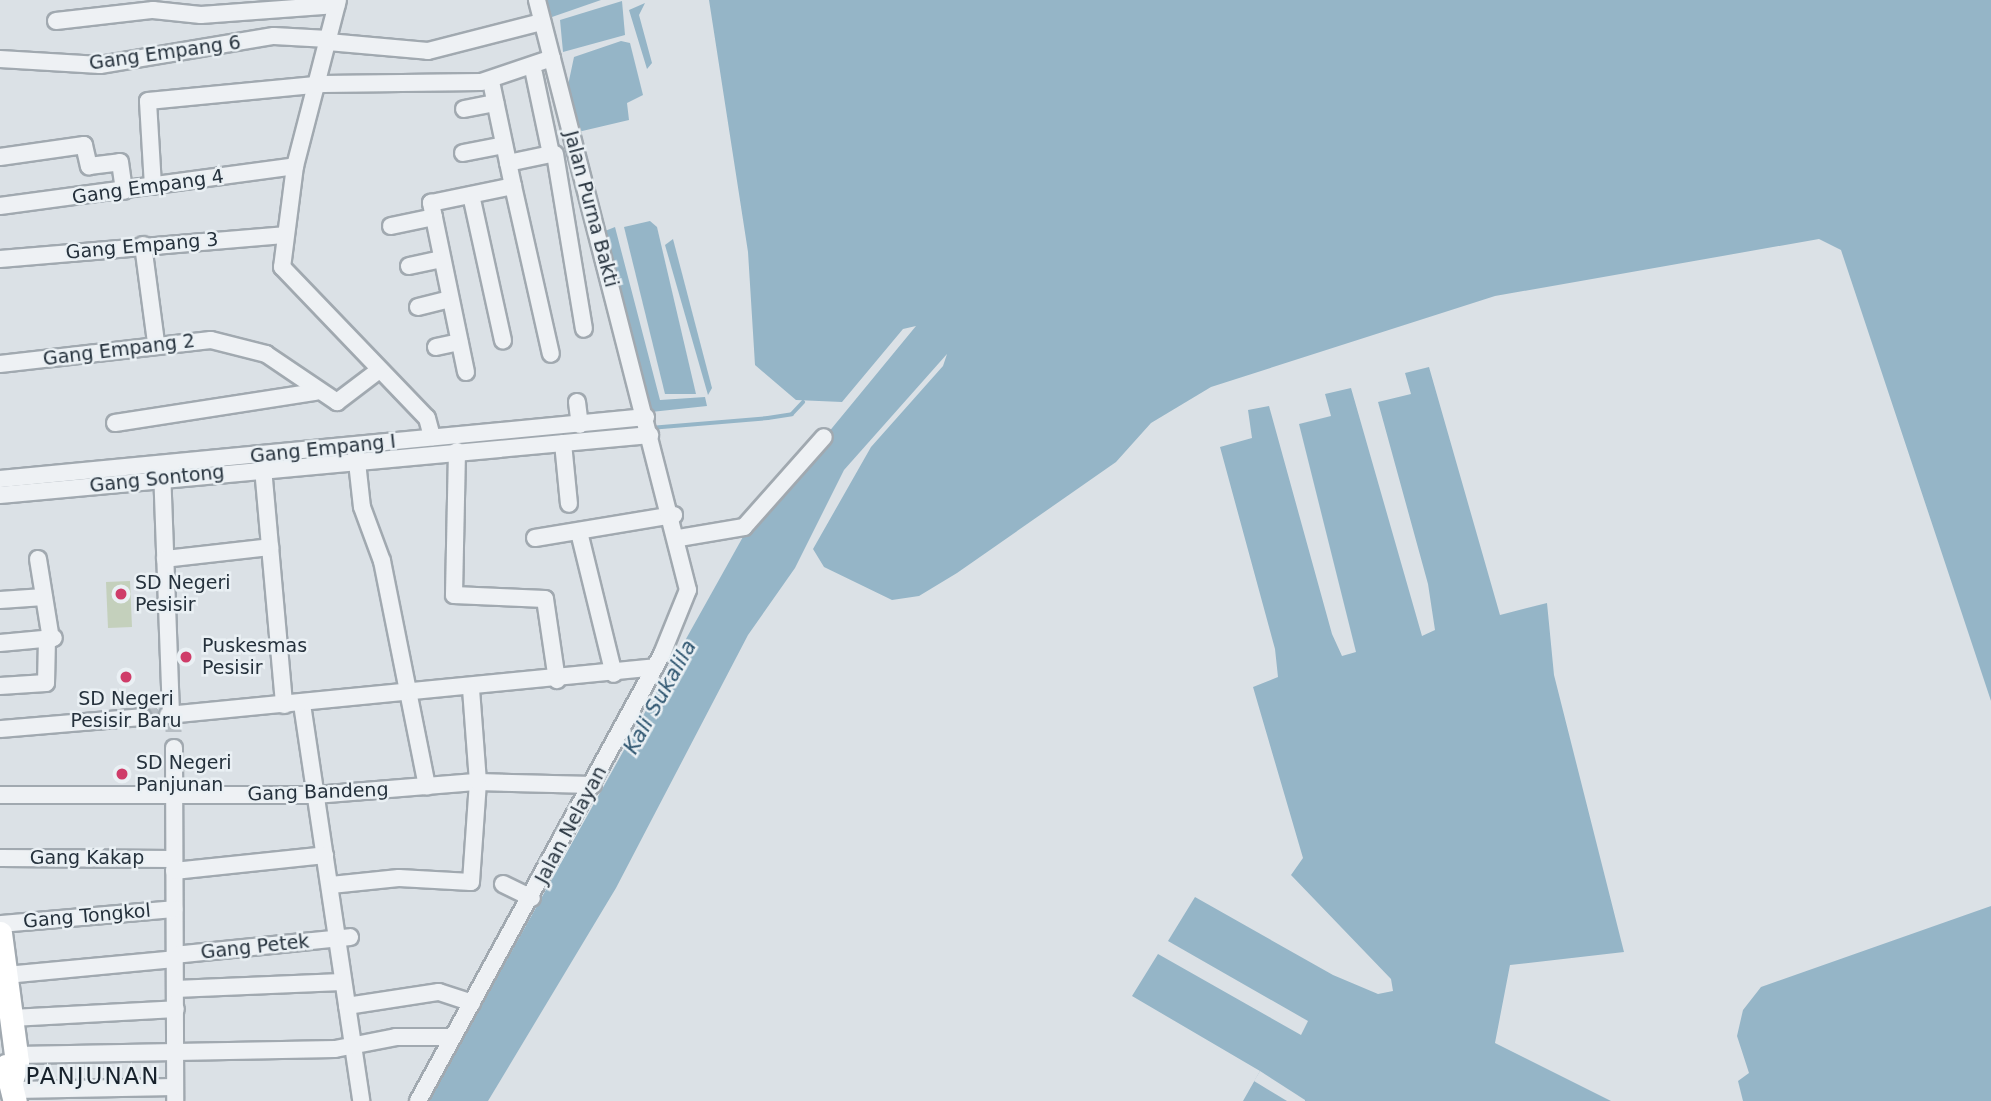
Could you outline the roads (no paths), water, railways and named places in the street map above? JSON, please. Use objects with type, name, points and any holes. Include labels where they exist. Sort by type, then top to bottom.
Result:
[{"type":"highway","points":[[0,933],[6,975],[6,1023],[14,1089]]},
{"type":"highway","points":[[6,1023],[17,1055],[14,1089]]},
{"type":"street","name":"Jalan Purna Bakti","points":[[537,0],[552,58],[561,153],[648,426]]},
{"type":"street","points":[[56,21],[153,10],[337,2],[295,166],[284,235],[284,273],[377,371],[427,418],[448,444],[454,595],[545,599],[557,680]]},
{"type":"street","name":"Gang Empang 6","points":[[0,59],[100,65],[274,36],[428,51],[542,22]]},
{"type":"street","points":[[153,186],[147,101],[314,86],[481,82],[552,58]]},
{"type":"street","points":[[534,73],[561,153],[583,330]]},
{"type":"street","points":[[492,86],[551,354]]},
{"type":"street","points":[[464,109],[495,103]]},
{"type":"street","points":[[0,157],[84,145],[89,166],[120,162],[124,191]]},
{"type":"street","points":[[463,153],[504,145]]},
{"type":"street","points":[[508,163],[561,153]]},
{"type":"street","name":"Gang Empang 4","points":[[0,206],[295,166]]},
{"type":"street","points":[[466,373],[431,204],[513,186]]},
{"type":"street","points":[[471,195],[503,341]]},
{"type":"street","points":[[391,226],[433,217]]},
{"type":"street","name":"Gang Empang 3","points":[[0,259],[284,235]]},
{"type":"street","points":[[143,245],[156,343]]},
{"type":"street","points":[[408,266],[442,259]]},
{"type":"street","points":[[418,307],[450,299]]},
{"type":"street","name":"Gang Empang 2","points":[[0,364],[156,343],[211,340],[254,350],[316,392],[342,402],[377,371]]},
{"type":"street","points":[[436,347],[459,342]]},
{"type":"street","points":[[115,423],[316,392]]},
{"type":"street","points":[[569,504],[572,434],[577,402]]},
{"type":"street","name":"Gang Empang I","points":[[0,479],[259,464],[648,426]]},
{"type":"street","name":"Jalan Nelayan","points":[[418,1101],[532,898],[656,667],[687,597],[674,514],[648,426]]},
{"type":"street","points":[[679,538],[744,527],[824,437]]},
{"type":"street","points":[[427,788],[404,694],[382,561],[362,507],[356,454],[448,444]]},
{"type":"street","points":[[259,464],[270,547],[284,705]]},
{"type":"street","points":[[162,471],[171,715],[471,689],[656,667]]},
{"type":"street","name":"Gang Sontong","points":[[0,495],[162,471]]},
{"type":"street","points":[[535,538],[674,514]]},
{"type":"street","points":[[579,532],[614,674]]},
{"type":"street","points":[[165,559],[270,547]]},
{"type":"street","points":[[0,686],[46,683],[51,639],[38,559]]},
{"type":"street","points":[[0,600],[44,597]]},
{"type":"street","points":[[0,643],[51,639]]},
{"type":"street","points":[[331,885],[399,878],[471,882],[478,782],[471,689]]},
{"type":"street","points":[[302,704],[314,795],[343,938],[342,982],[362,1101]]},
{"type":"street","points":[[0,729],[142,717]]},
{"type":"street","points":[[14,1089],[175,1094],[174,748]]},
{"type":"street","name":"Gang Bandeng","points":[[0,795],[314,795],[478,782],[593,785]]},
{"type":"street","name":"Gang Kakap","points":[[0,858],[173,865],[325,855]]},
{"type":"street","points":[[503,884],[532,898]]},
{"type":"street","name":"Gang Tongkol","points":[[0,924],[174,909]]},
{"type":"street","name":"Gang Petek","points":[[6,975],[343,938]]},
{"type":"street","points":[[175,989],[342,982]]},
{"type":"street","points":[[347,1006],[439,992],[472,1003]]},
{"type":"street","points":[[6,1023],[176,1009]]},
{"type":"street","points":[[17,1055],[352,1044],[452,1037]]},
{"type":"water","points":[[545,0],[601,0],[552,17]]},
{"type":"water","name":"Kali Sukalila","points":[[709,0],[1991,0],[1991,701],[1841,250],[1819,239],[1495,296],[1211,387],[1151,423],[1116,462],[957,573],[919,596],[892,600],[824,567],[813,549],[871,447],[943,366],[947,354],[844,470],[795,568],[748,635],[616,888],[488,1101],[428,1101],[744,535],[916,326],[903,329],[842,402],[796,400],[755,365],[748,252]]},
{"type":"water","points":[[622,1],[625,35],[563,52],[560,20]]},
{"type":"water","points":[[645,3],[639,15],[652,63],[647,69],[629,10]]},
{"type":"water","points":[[621,41],[630,43],[643,95],[627,103],[629,120],[578,132],[567,90],[574,57]]},
{"type":"water","points":[[650,221],[657,227],[696,394],[665,394],[624,227]]},
{"type":"water","points":[[615,227],[660,400],[705,397],[707,406],[651,412],[605,231]]},
{"type":"water","points":[[673,239],[712,388],[708,395],[665,245]]},
{"type":"water","points":[[1429,367],[1500,615],[1547,603],[1554,675],[1624,952],[1510,965],[1495,1043],[1611,1101],[1243,1101],[1260,1071],[1132,996],[1158,954],[1301,1035],[1308,1021],[1168,941],[1195,897],[1333,975],[1378,994],[1393,991],[1391,979],[1291,875],[1303,858],[1253,687],[1278,677],[1275,649],[1220,447],[1252,438],[1248,410],[1269,406],[1332,634],[1342,656],[1356,652],[1299,424],[1331,416],[1325,394],[1351,388],[1422,636],[1435,630],[1428,584],[1378,402],[1411,394],[1405,373]]},
{"type":"water","points":[[1991,906],[1991,1101],[1743,1101],[1738,1081],[1749,1073],[1737,1036],[1743,1010],[1761,987]]},
{"type":"waterway","points":[[394,396],[400,401]]},
{"type":"waterway","points":[[650,428],[792,414],[803,402]]},
{"type":"waterway","points":[[166,471],[259,463]]},
{"type":"tunnel","points":[[142,717],[168,715]]},
{"type":"tunnel","points":[[173,716],[174,748]]},
{"type":"place","name":"SD Negeri Pesisir","points":[[121,594]]},
{"type":"place","name":"Puskesmas Pesisir","points":[[186,657]]},
{"type":"place","name":"SD Negeri Pesisir Baru","points":[[126,677]]},
{"type":"place","name":"SD Negeri Panjunan","points":[[122,774]]},
{"type":"district","name":"PANJUNAN","points":[[93,1076]]}]
